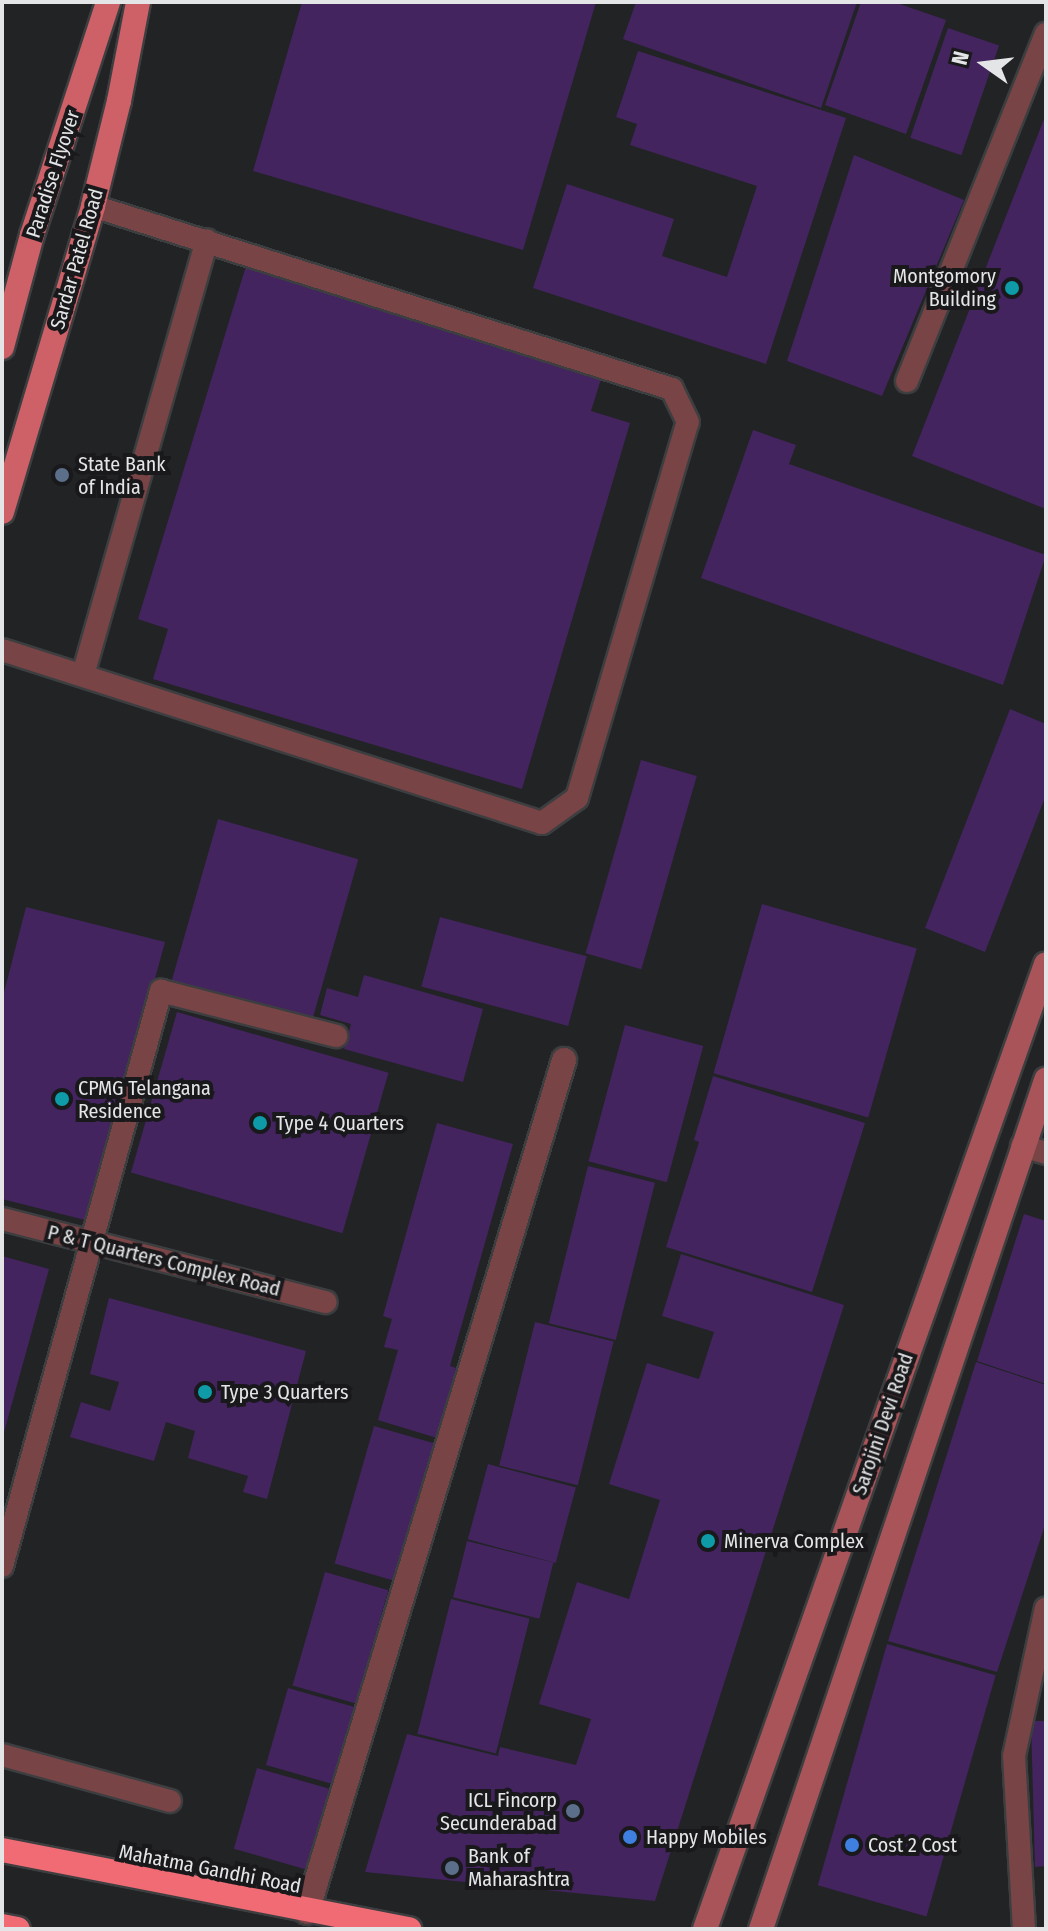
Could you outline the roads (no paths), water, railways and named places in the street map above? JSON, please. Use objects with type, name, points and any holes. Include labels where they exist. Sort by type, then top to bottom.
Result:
[{"type":"highway","name":"Mahatma Gandhi Road","points":[[2,1850],[307,1912],[409,1929]]},
{"type":"highway","points":[[2,1926],[18,1929]]},
{"type":"main road","name":"Paradise Flyover","points":[[2,347],[32,235],[108,2]]},
{"type":"main road","name":"Sardar Patel Road","points":[[2,512],[93,206],[119,101],[138,2]]},
{"type":"main road","name":"Sarojini Devi Road","points":[[705,1929],[1046,964]]},
{"type":"main road","points":[[761,1929],[1034,1150],[1046,1080]]},
{"type":"street","points":[[307,1912],[564,1060]]},
{"type":"lane","points":[[907,381],[1046,34]]},
{"type":"lane","points":[[2,650],[542,823],[577,798],[688,422],[672,389],[93,206]]},
{"type":"lane","points":[[83,675],[207,240]]},
{"type":"lane","points":[[2,1566],[161,991],[336,1036]]},
{"type":"lane","name":"P & T Quarters Complex Road","points":[[2,1219],[326,1302]]},
{"type":"lane","points":[[1024,1929],[1014,1756],[1046,1608]]},
{"type":"lane","points":[[2,1755],[170,1801]]},
{"type":"place","name":"Montgomory Building","points":[[1012,288]]},
{"type":"place","name":"State Bank of India","points":[[62,475]]},
{"type":"place","name":"CPMG Telangana Residence","points":[[62,1099]]},
{"type":"place","name":"Type 4 Quarters","points":[[260,1123]]},
{"type":"place","name":"Type 3 Quarters","points":[[205,1392]]},
{"type":"place","name":"Minerva Complex","points":[[708,1541]]},
{"type":"place","name":"ICL Fincorp Secunderabad","points":[[573,1811]]},
{"type":"place","name":"Happy Mobiles","points":[[630,1837]]},
{"type":"place","name":"Cost 2 Cost","points":[[852,1845]]},
{"type":"place","name":"Bank of Maharashtra","points":[[452,1868]]}]
